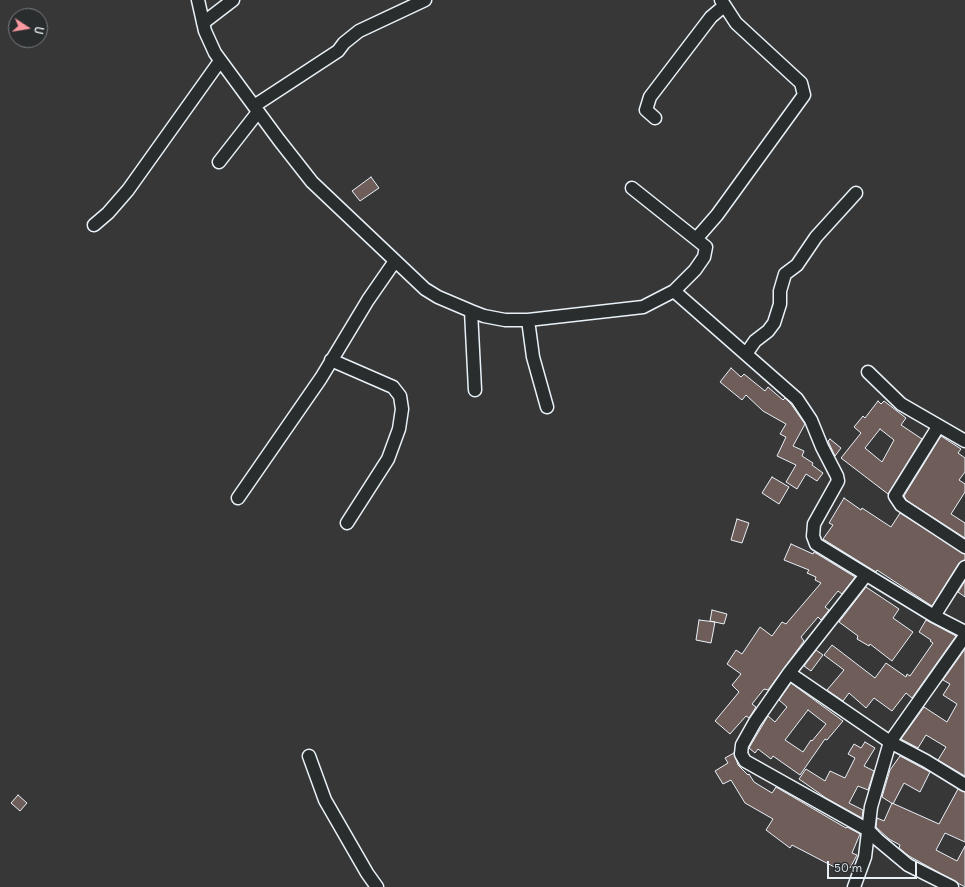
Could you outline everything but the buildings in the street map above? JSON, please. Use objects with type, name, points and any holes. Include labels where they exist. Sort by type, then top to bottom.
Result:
[{"type":"street","points":[[198,0],[210,43],[220,60],[312,182],[425,289],[438,297],[484,316],[505,320],[528,320],[643,307],[674,291],[695,270],[704,257],[706,246],[696,240],[632,188]]},
{"type":"street","points":[[204,23],[233,0]]},
{"type":"street","points":[[218,162],[256,109],[338,51],[344,43],[359,31],[425,0]]},
{"type":"street","points":[[655,118],[646,110],[650,97],[723,3],[736,23],[801,83],[804,95],[717,215],[696,240]]},
{"type":"street","points":[[94,225],[108,213],[128,190],[220,60]]},
{"type":"street","points":[[746,354],[755,341],[768,331],[774,323],[780,304],[780,291],[785,274],[797,265],[816,237],[856,193]]},
{"type":"street","points":[[238,498],[331,360],[368,300],[395,261]]},
{"type":"street","points":[[674,291],[797,399],[805,409],[828,461],[838,476],[836,487],[814,524],[814,540],[816,544],[934,616],[965,632]]},
{"type":"street","points":[[471,311],[475,390]]},
{"type":"street","points":[[528,320],[533,357],[547,407]]},
{"type":"street","points":[[331,360],[393,387],[400,396],[402,409],[399,429],[390,453],[380,473],[347,523]]},
{"type":"street","points":[[868,372],[901,404],[938,427],[965,441]]},
{"type":"street","points":[[938,427],[895,496],[901,505],[965,548]]},
{"type":"street","points":[[934,616],[965,567]]},
{"type":"street","points":[[866,575],[789,673],[755,722],[742,745],[741,752],[744,759],[868,830],[908,865],[952,887]]},
{"type":"street","points":[[854,887],[865,857],[871,807],[890,742],[965,636]]},
{"type":"street","points":[[789,673],[890,742],[926,761],[965,785]]},
{"type":"street","points":[[309,756],[325,800],[367,873],[377,887]]}]
